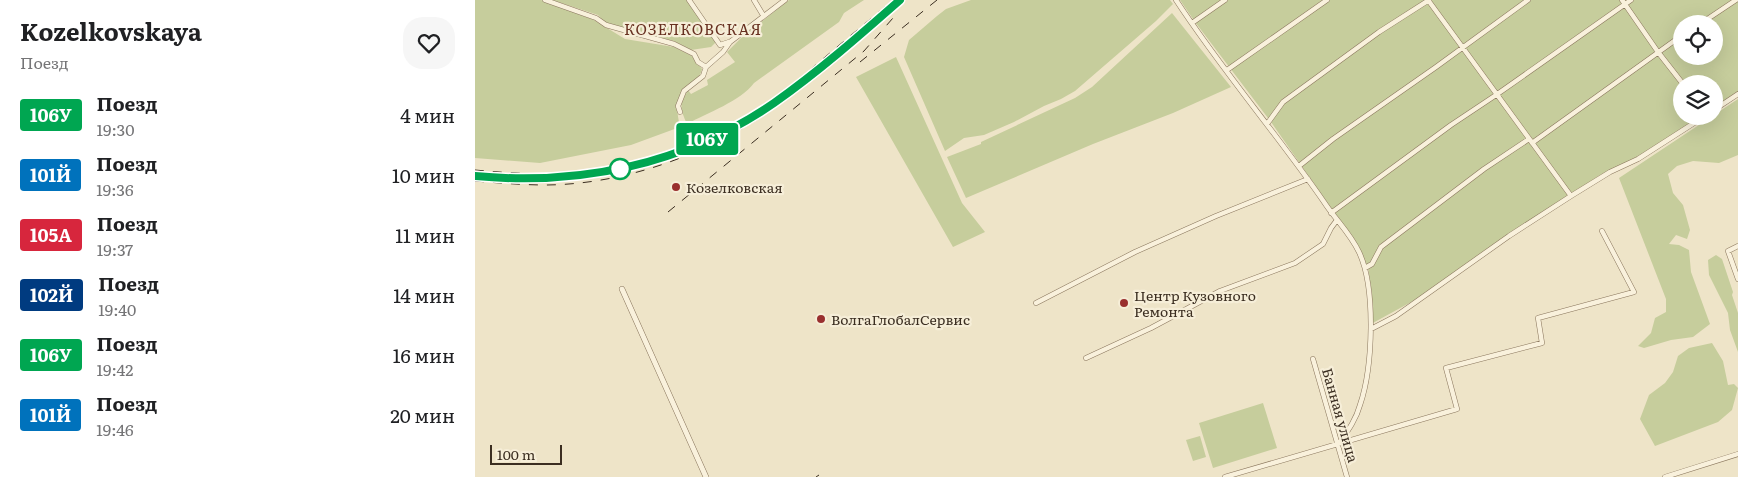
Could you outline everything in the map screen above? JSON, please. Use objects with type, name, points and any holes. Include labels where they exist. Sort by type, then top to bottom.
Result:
[{"type":"street","points":[[545,0],[596,18],[606,25],[674,44],[694,54],[698,62],[706,67]]},
{"type":"street","points":[[689,0],[720,45],[731,42]]},
{"type":"street","points":[[755,0],[763,15]]},
{"type":"street","points":[[680,112],[678,106],[684,91],[703,76],[706,67],[731,42],[763,15],[785,0]]},
{"type":"street","points":[[1176,0],[1299,166],[1331,213],[1347,231],[1359,252],[1365,268],[1371,328],[1368,375],[1361,405],[1351,426],[1338,445]]},
{"type":"street","points":[[1192,23],[1225,0]]},
{"type":"street","points":[[1227,70],[1327,0]]},
{"type":"street","points":[[1267,124],[1283,102],[1379,32],[1428,0],[1571,196]]},
{"type":"street","points":[[1299,166],[1333,139],[1528,0]]},
{"type":"street","points":[[1331,213],[1624,2],[1631,0]]},
{"type":"street","points":[[1714,15],[1736,0]]},
{"type":"street","points":[[1624,2],[1676,75]]},
{"type":"street","points":[[1365,268],[1372,264],[1381,247],[1484,169],[1531,141],[1673,42]]},
{"type":"street","points":[[1723,104],[1738,94]]},
{"type":"street","points":[[1371,328],[1396,316],[1509,236],[1571,196],[1610,172],[1638,159],[1691,125]]},
{"type":"street","points":[[1036,303],[1135,252],[1216,216],[1308,179]]},
{"type":"street","points":[[1086,358],[1151,328],[1220,291],[1295,263],[1323,244],[1337,220]]},
{"type":"street","points":[[1225,477],[1457,409],[1446,368],[1542,343],[1538,318],[1635,292],[1602,231]]},
{"type":"street","points":[[1738,246],[1728,251],[1738,279]]},
{"type":"street","points":[[622,290],[706,477]]},
{"type":"street","name":"Банная улица","points":[[1313,359],[1347,477]]},
{"type":"street","points":[[1665,477],[1738,454]]},
{"type":"green space","points":[[475,0],[541,0],[594,20],[625,39],[674,47],[692,56],[702,69],[699,76],[678,101],[680,127],[631,145],[540,163],[475,158]]},
{"type":"green space","points":[[552,0],[687,0],[716,42],[711,47],[691,50],[674,41],[605,23],[598,15]]},
{"type":"green space","points":[[789,0],[864,0],[844,13],[839,22],[754,83],[741,95],[687,124],[682,107],[683,99],[688,90],[691,94],[708,85],[707,80],[735,62],[727,52],[742,37]]},
{"type":"green space","points":[[971,0],[1170,0],[1173,4],[1075,91],[984,135],[964,138],[945,151],[904,57],[909,40],[937,16],[946,9]]},
{"type":"green space","points":[[1180,0],[1738,0],[1738,92],[1723,103],[1723,75],[1673,75],[1673,125],[1689,125],[1632,161],[1600,175],[1488,249],[1424,295],[1371,324],[1372,295],[1368,267],[1354,241],[1271,122]]},
{"type":"green space","points":[[1172,13],[1231,87],[1173,113],[1093,144],[966,198],[947,157],[981,144],[981,142],[1075,98],[1092,87]]},
{"type":"green space","points":[[896,57],[962,203],[985,232],[953,247],[856,77]]},
{"type":"green space","points":[[1738,99],[1738,155],[1719,163],[1693,161],[1677,166],[1668,174],[1673,193],[1683,205],[1690,230],[1687,239],[1676,235],[1669,244],[1679,245],[1689,250],[1691,272],[1710,324],[1693,337],[1671,340],[1644,348],[1638,346],[1651,333],[1655,318],[1666,312],[1666,299],[1619,178],[1699,125],[1723,125],[1723,109]]},
{"type":"green space","points":[[1716,255],[1722,259],[1738,313],[1738,352],[1730,330],[1728,313],[1709,275],[1708,260]]},
{"type":"green space","points":[[1712,343],[1723,361],[1728,385],[1734,384],[1738,388],[1732,410],[1718,422],[1655,446],[1640,419],[1649,395],[1665,383],[1673,372],[1678,356],[1689,348]]},
{"type":"green space","points":[[1263,403],[1277,448],[1213,468],[1199,423]]},
{"type":"green space","points":[[1200,436],[1206,457],[1193,461],[1186,440]]},
{"type":"railway","points":[[475,170],[512,173],[573,173],[625,165],[677,149],[725,128],[777,97],[893,0]]},
{"type":"railway","points":[[475,181],[547,185],[609,179],[639,172],[698,150],[727,137],[780,104],[828,67],[905,0]]},
{"type":"railway","points":[[860,62],[937,0]]},
{"type":"railway","points":[[668,212],[864,51],[893,18]]},
{"type":"train","name":"106У","points":[[475,176],[507,179],[574,177],[635,166],[688,148],[733,128],[773,103],[900,0]]},
{"type":"place","name":"Козелковская","points":[[676,187]]},
{"type":"place","name":"Центр Кузовного Ремонта","points":[[1124,303]]},
{"type":"place","name":"ВолгаГлобалСервис","points":[[821,319]]},
{"type":"district","name":"КОЗЕЛКОВСКАЯ","points":[[693,28]]}]
